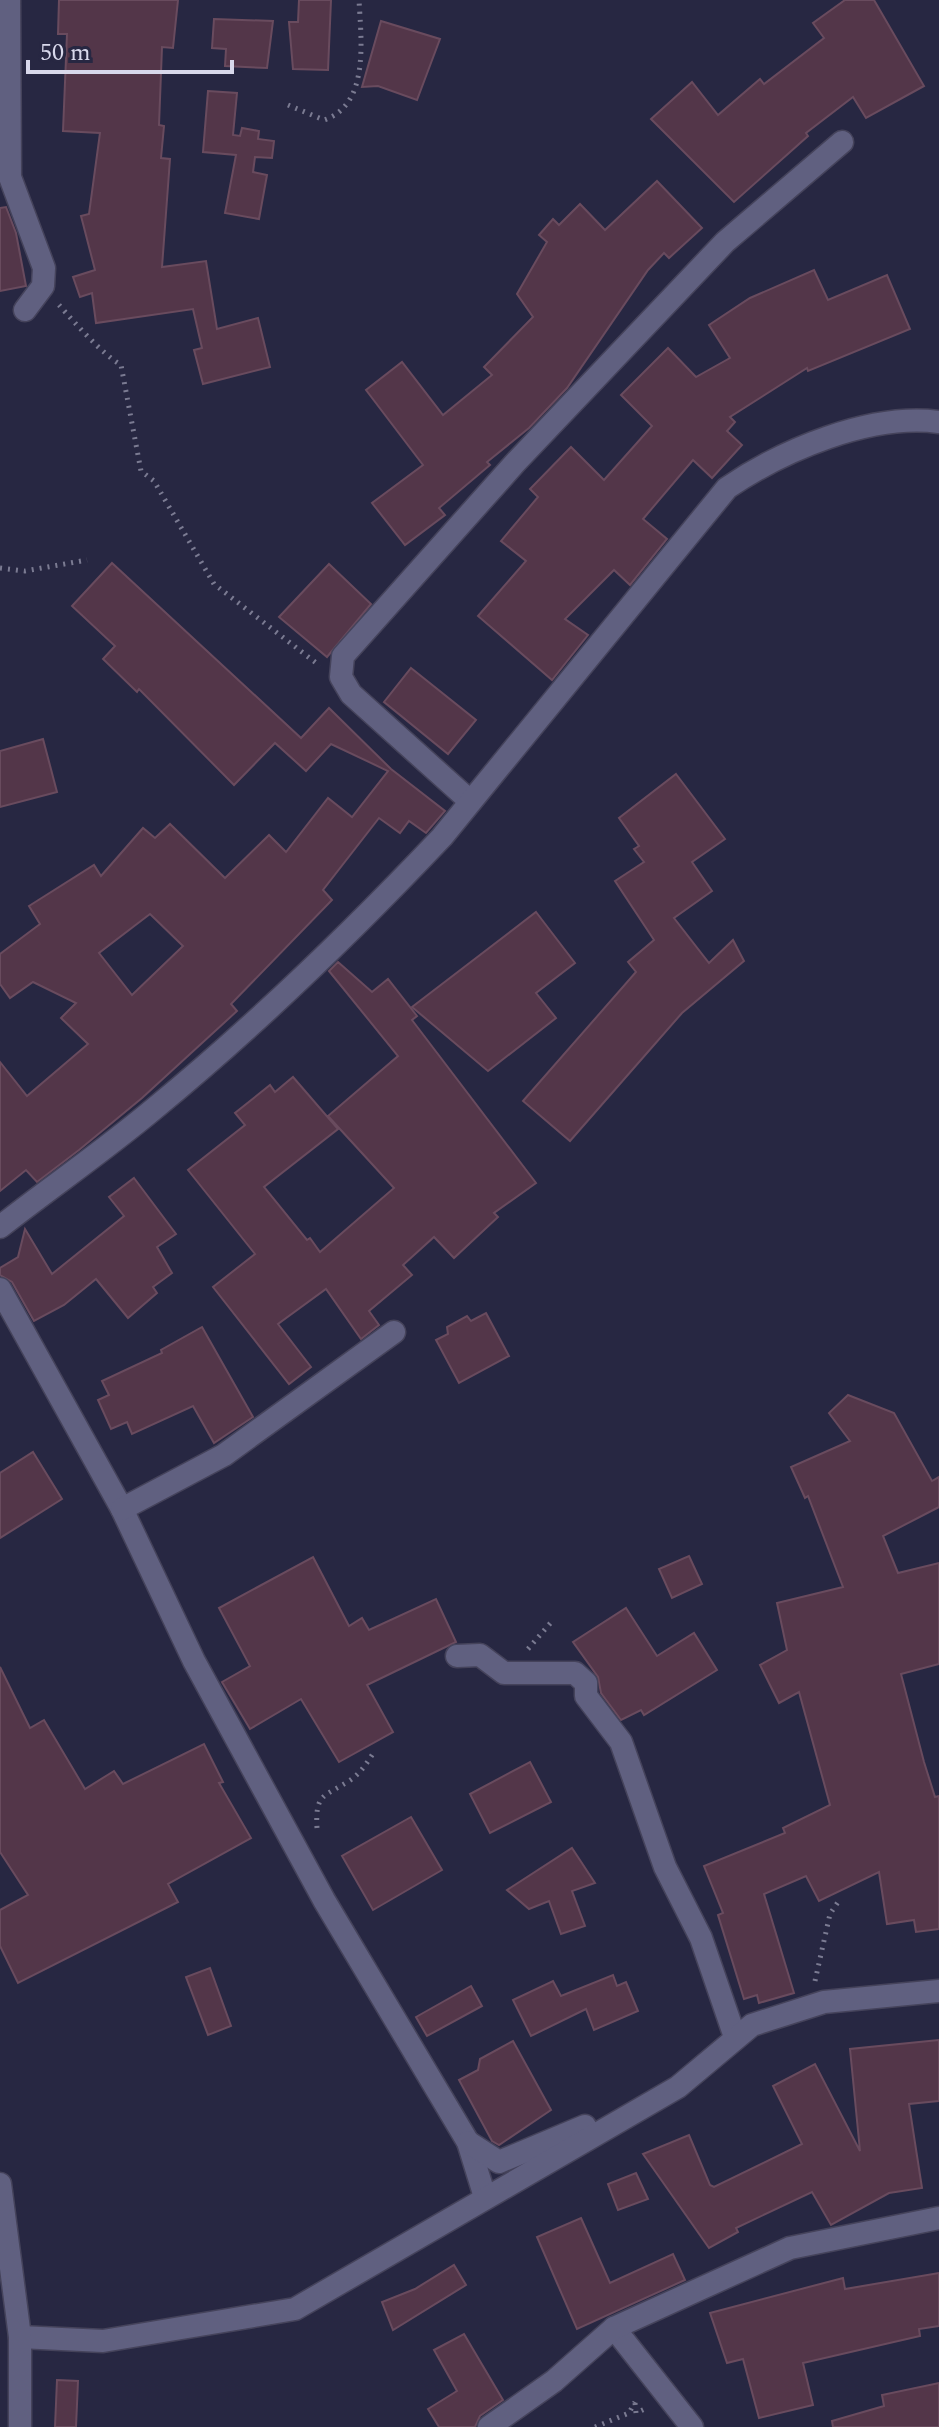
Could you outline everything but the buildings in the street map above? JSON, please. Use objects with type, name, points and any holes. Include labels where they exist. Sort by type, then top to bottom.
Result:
[{"type":"street","points":[[9,0],[5,178],[39,249],[44,268],[43,286],[25,310]]},
{"type":"street","points":[[470,801],[351,694],[341,677],[343,656],[474,508],[725,242],[842,142]]},
{"type":"street","points":[[0,1227],[155,1108],[345,938],[442,837],[727,488],[788,452],[832,438],[917,420],[939,422]]},
{"type":"street","points":[[0,1289],[122,1509],[194,1661],[324,1900],[468,2142],[485,2197]]},
{"type":"street","points":[[122,1509],[224,1455],[394,1332]]},
{"type":"street","points":[[457,1656],[480,1655],[504,1673],[575,1673],[586,1683],[586,1696],[621,1742],[665,1867],[701,1938],[735,2037]]},
{"type":"street","points":[[20,2337],[103,2341],[295,2309],[678,2087],[752,2025],[810,2006],[939,1991]]},
{"type":"street","points":[[468,2142],[499,2162],[678,2087]]},
{"type":"street","points":[[0,2184],[20,2337],[20,2427]]},
{"type":"street","points":[[489,2427],[554,2381],[614,2328],[790,2248],[939,2218]]},
{"type":"street","points":[[614,2328],[692,2427]]},
{"type":"path","points":[[288,105],[324,120],[340,115],[356,91],[361,34],[359,0]]},
{"type":"path","points":[[43,286],[99,344],[105,356],[121,365],[141,471],[154,481],[214,584],[304,652],[351,694]]},
{"type":"path","points":[[0,568],[25,571],[87,560]]},
{"type":"path","points":[[317,1828],[316,1808],[329,1789],[348,1782],[374,1752]]},
{"type":"path","points":[[810,2006],[830,1914],[840,1899]]},
{"type":"path","points":[[595,2427],[629,2413],[635,2402]]}]
